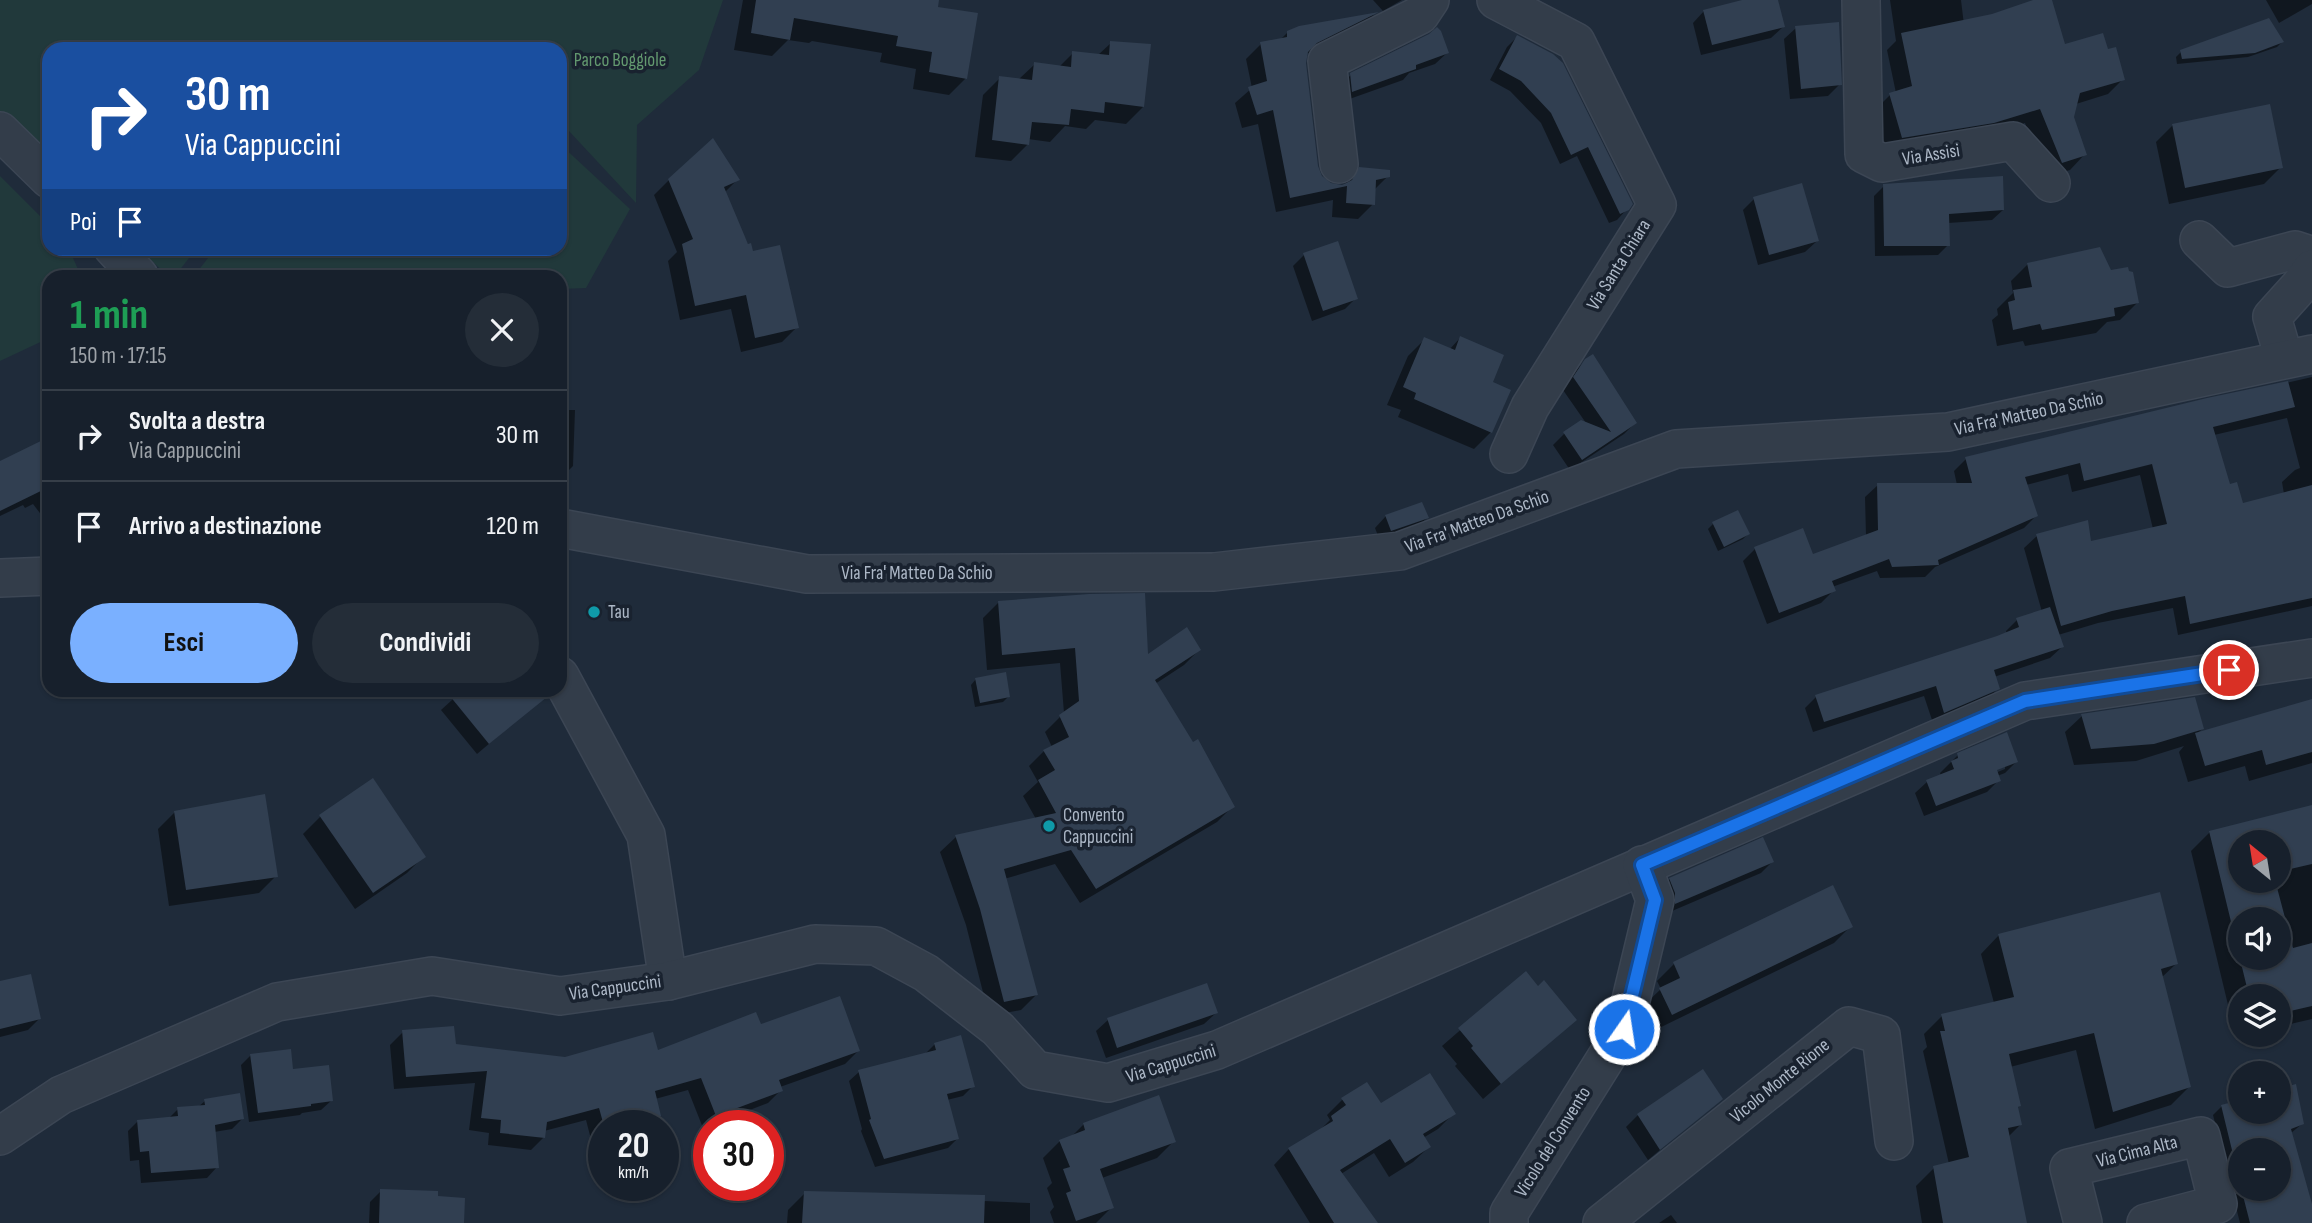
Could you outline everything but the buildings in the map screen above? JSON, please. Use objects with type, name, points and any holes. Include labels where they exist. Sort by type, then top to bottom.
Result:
[{"type":"street","points":[[1339,164],[1327,61],[1420,15],[1430,0]]},
{"type":"street","name":"Via Santa Chiara","points":[[1496,0],[1576,42],[1657,205],[1530,407],[1509,454]]},
{"type":"street","name":"Via Assisi","points":[[1861,0],[1864,154],[1882,163],[2013,141],[2051,183]]},
{"type":"street","points":[[0,131],[42,172]]},
{"type":"street","points":[[2199,240],[2228,268],[2295,250],[2310,256],[2312,269],[2272,317],[2298,356]]},
{"type":"street","points":[[120,256],[133,270]]},
{"type":"street","name":"Via Fra' Matteo Da Schio","points":[[567,540],[807,574],[1214,572],[1399,551],[1676,449],[1948,432],[2298,356]]},
{"type":"street","points":[[0,578],[42,576]]},
{"type":"street","name":"Via Cappuccini","points":[[0,1136],[61,1095],[277,1002],[432,976],[560,996],[668,981],[815,944],[876,946],[926,973],[998,1029],[1035,1070],[1108,1083],[1217,1050],[2025,701],[2312,658]]},
{"type":"street","points":[[567,689],[646,835],[668,981]]},
{"type":"street","name":"Vicolo del Convento","points":[[1509,1223],[1508,1213],[1624,1029],[1655,900],[1642,865]]},
{"type":"street","name":"Vicolo Monte Rione","points":[[1602,1223],[1849,1026],[1881,1035],[1894,1141]]},
{"type":"street","name":"Via Cima Alta","points":[[2083,1223],[2069,1168],[2201,1136],[2218,1204],[2146,1223]]},
{"type":"green space","name":"Parco Boggiole","points":[[0,0],[723,0],[699,70],[637,125],[636,203],[567,130],[567,42],[42,42],[42,155],[0,114]]},
{"type":"green space","points":[[567,150],[630,209],[586,288],[567,289],[567,270],[199,270],[210,256],[567,256]]},
{"type":"green space","points":[[0,176],[42,218],[42,256],[72,256],[78,270],[42,270],[42,341],[0,361]]},
{"type":"green space","points":[[147,256],[191,256],[180,270],[162,270]]},
{"type":"place","name":"Tau","points":[[594,612]]},
{"type":"place","name":"Convento Cappuccini","points":[[1049,826]]},
{"type":"route","points":[[1624,1029],[1655,900],[1642,865],[2025,701],[2229,670]]}]
